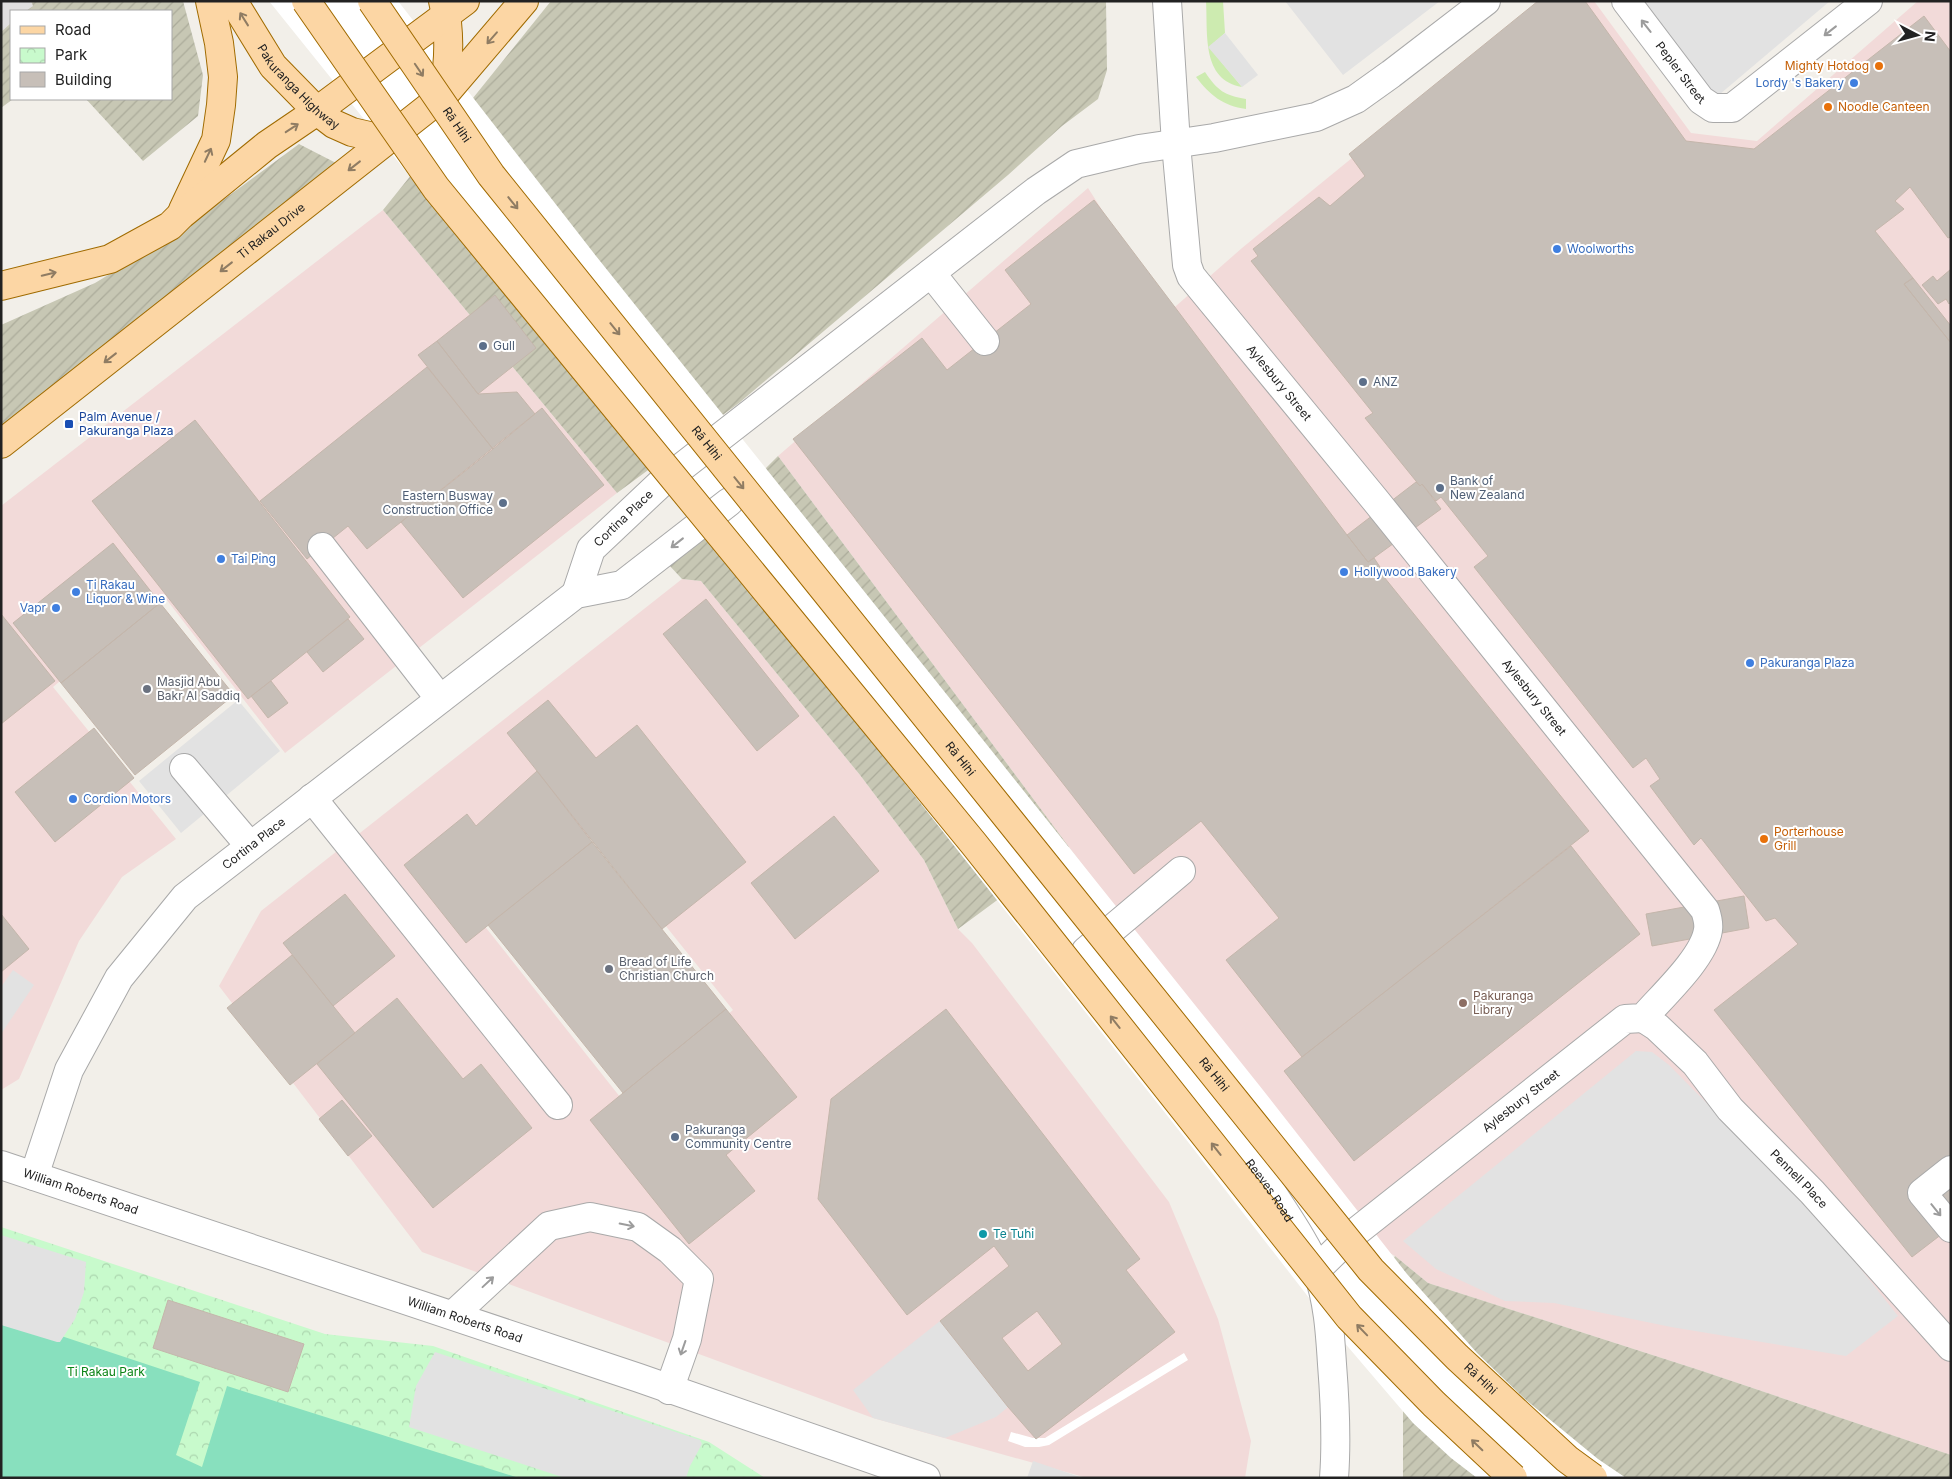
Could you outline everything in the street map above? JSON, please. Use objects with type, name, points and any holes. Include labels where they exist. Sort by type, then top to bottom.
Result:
[{"type":"main road","points":[[181,215],[216,140],[221,105],[223,77],[219,43],[210,1]]},
{"type":"main road","name":"Pakuranga Highway","points":[[233,1],[273,66],[318,111],[334,124],[352,132],[387,140]]},
{"type":"main road","points":[[306,1],[436,188],[974,844],[1349,1317],[1434,1404],[1513,1478]]},
{"type":"main road","name":"Rā Hihi","points":[[372,1],[491,175],[1371,1270],[1457,1357],[1567,1459],[1593,1478]]},
{"type":"main road","name":"Ti Rakau Drive","points":[[1,444],[443,96],[524,1]]},
{"type":"main road","points":[[1,286],[110,260],[170,226],[267,145],[318,111],[452,6]]},
{"type":"main road","points":[[443,96],[452,6]]},
{"type":"street","name":"Aylesbury Street","points":[[1167,1],[1176,144],[1187,265],[1191,276],[1705,910],[1708,930],[1698,955],[1643,1018],[1625,1019],[1352,1235],[1316,1270]]},
{"type":"street","name":"Cortina Place","points":[[576,594],[592,549],[660,484],[1036,192],[1076,164],[1139,149],[1316,118],[1356,98],[1391,74],[1486,1]]},
{"type":"street","name":"Pepler Street","points":[[1626,1],[1701,100],[1713,108],[1732,108],[1868,1]]},
{"type":"street","points":[[931,273],[985,340]]},
{"type":"street","name":"Cortina Place","points":[[34,1176],[69,1070],[119,978],[186,897],[576,594],[622,586],[729,502]]},
{"type":"street","points":[[322,547],[440,700]]},
{"type":"street","points":[[184,768],[250,846]]},
{"type":"street","points":[[312,798],[558,1105]]},
{"type":"street","name":"Reeves Road","points":[[1181,871],[1086,951],[1268,1188],[1291,1222],[1316,1270],[1329,1318],[1335,1400],[1336,1445],[1334,1478]]},
{"type":"street","name":"Pennell Place","points":[[1643,1018],[1657,1027],[1695,1063],[1730,1109],[1812,1192],[1951,1346]]},
{"type":"street","name":"William Roberts Road","points":[[1,1165],[453,1315],[926,1478]]},
{"type":"street","points":[[1951,1170],[1922,1193],[1951,1228]]},
{"type":"street","points":[[453,1315],[548,1226],[590,1217],[638,1227],[670,1250],[699,1279],[687,1339],[669,1390]]},
{"type":"shaded area","points":[[1,1],[31,1],[33,6],[27,10],[10,10],[10,24],[1,32]]},
{"type":"shaded area","points":[[31,1],[183,1],[203,75],[198,116],[143,161],[87,100],[172,100],[172,10],[27,10],[33,6]]},
{"type":"shaded area","points":[[551,1],[1106,1],[1107,70],[1098,99],[1062,126],[1008,175],[739,403],[617,493],[383,210]]},
{"type":"shaded area","points":[[1285,1],[1440,1],[1343,75]]},
{"type":"shaded area","points":[[1544,1],[1594,1],[1691,133],[1757,141],[1918,1],[1948,1],[1951,5],[1951,1455],[1699,1370],[1428,1283],[1395,1256],[1378,1246],[1069,847],[778,456],[1088,188],[1168,313],[1242,248]]},
{"type":"shaded area","points":[[1639,1],[1830,1],[1713,100]]},
{"type":"shaded area","points":[[10,24],[10,100],[12,100],[1,108],[1,32]]},
{"type":"shaded area","points":[[1225,33],[1258,75],[1242,87],[1208,47]]},
{"type":"shaded area","points":[[299,144],[338,164],[1,433],[1,325],[95,283],[181,231]]},
{"type":"shaded area","points":[[383,210],[617,493],[285,753],[163,595],[53,687],[176,839],[122,877],[79,941],[19,1079],[1,1090],[1,506]]},
{"type":"shaded area","points":[[778,456],[1069,847],[958,929],[924,860],[860,775],[701,581],[682,579],[669,565]]},
{"type":"shaded area","points":[[682,579],[701,581],[860,775],[924,860],[958,929],[972,943],[1169,1202],[1218,1319],[1251,1441],[1245,1478],[1087,1478],[873,1418],[422,1252],[219,986],[261,911]],"holes":[[[593,835],[733,1010],[624,1102],[483,924]]]},
{"type":"shaded area","points":[[238,700],[280,751],[181,833],[139,781]]},
{"type":"shaded area","points":[[13,970],[34,985],[1,1034],[1,987]]},
{"type":"shaded area","points":[[1636,1051],[1652,1052],[1669,1065],[1808,1207],[1837,1239],[1898,1316],[1846,1356],[1671,1327],[1554,1303],[1505,1301],[1436,1269],[1403,1241]]},
{"type":"shaded area","points":[[1,1235],[86,1262],[84,1292],[75,1319],[60,1342],[1,1325]]},
{"type":"shaded area","points":[[1395,1256],[1428,1283],[1699,1370],[1951,1455],[1951,1478],[1403,1478],[1403,1405],[1380,1287]]},
{"type":"shaded area","points":[[940,1321],[1008,1407],[996,1417],[945,1438],[873,1418],[853,1390]]},
{"type":"shaded area","points":[[435,1352],[700,1440],[702,1444],[686,1478],[565,1478],[409,1427],[416,1386]]},
{"type":"shaded area","points":[[1033,1461],[1083,1478],[1027,1478]]},
{"type":"green space","points":[[1206,1],[1223,1],[1225,33],[1209,47],[1242,87],[1229,83],[1219,75],[1213,65],[1207,40]]},
{"type":"green space","points":[[1205,72],[1222,91],[1232,96],[1246,99],[1246,109],[1238,108],[1218,99],[1206,89],[1196,77]]},
{"type":"green space","name":"Ti Rakau Park","points":[[1,1227],[325,1334],[433,1346],[709,1442],[765,1478],[1,1478]]},
{"type":"green space","points":[[1,1316],[200,1382],[176,1455],[202,1467],[227,1386],[519,1478],[1,1478]]},
{"type":"pier","points":[[269,1],[398,1],[596,256],[1259,1085],[1407,1274],[1477,1353],[1526,1400],[1598,1459],[1626,1478],[1477,1478],[1451,1458],[1413,1423],[1337,1334],[869,738],[523,317]]},
{"type":"pier","points":[[1184,1353],[1188,1360],[1049,1445],[1025,1447],[1008,1441],[1011,1432],[1033,1438],[1045,1438]]},
{"type":"building","name":"Pakuranga Plaza","points":[[1538,1],[1585,1],[1686,141],[1754,149],[1924,16],[1951,52],[1951,237],[1948,238],[1910,187],[1895,201],[1904,209],[1875,231],[1913,278],[1904,284],[1951,343],[1951,1227],[1912,1257],[1714,1010],[1798,944],[1775,918],[1766,921],[1701,838],[1694,845],[1650,786],[1660,779],[1646,758],[1633,768],[1474,567],[1488,556],[1441,497],[1436,501],[1422,484],[1420,486],[1365,418],[1373,413],[1251,261],[1258,256],[1253,249],[1319,197],[1330,206],[1365,176],[1349,154]]},
{"type":"building","points":[[1094,200],[1368,562],[1374,558],[1382,570],[1380,572],[1589,831],[1302,1057],[1226,960],[1279,918],[1201,821],[1134,874],[793,439],[922,338],[947,370],[1031,304],[1005,270]]},
{"type":"building","points":[[1951,269],[1951,302],[1949,304],[1946,299],[1938,304],[1922,285],[1933,276],[1937,281]]},
{"type":"building","points":[[1913,278],[1951,326],[1951,343],[1904,284]]},
{"type":"building","points":[[495,295],[536,348],[478,394],[437,341]]},
{"type":"building","points":[[437,341],[478,394],[517,392],[535,414],[493,449],[418,355]]},
{"type":"building","points":[[427,367],[493,449],[367,549],[348,526],[307,559],[260,501]]},
{"type":"building","name":"Eastern Busway Construction Office","points":[[542,408],[604,485],[463,598],[401,522]]},
{"type":"building","name":"Tai Ping","points":[[195,420],[350,617],[248,699],[92,501]]},
{"type":"building","points":[[1416,482],[1420,486],[1422,484],[1441,509],[1368,562],[1347,535]]},
{"type":"building","points":[[113,543],[160,603],[61,683],[13,623]]},
{"type":"building","points":[[706,599],[799,716],[757,751],[663,634]]},
{"type":"building","name":"Masjid Abu Bakr Al Saddiq","points":[[160,603],[234,695],[135,775],[61,683]]},
{"type":"building","points":[[1,614],[55,681],[1,724]]},
{"type":"building","points":[[348,619],[364,639],[323,672],[307,652]]},
{"type":"building","points":[[271,681],[288,703],[268,718],[251,696]]},
{"type":"building","points":[[548,700],[596,758],[637,725],[746,862],[662,929],[507,733]]},
{"type":"building","points":[[94,728],[134,778],[55,842],[15,792]]},
{"type":"building","points":[[537,771],[592,842],[466,943],[404,865],[467,814],[476,826]]},
{"type":"building","points":[[834,816],[879,871],[795,939],[751,883]]},
{"type":"building","name":"Bread of Life Christian Church","points":[[592,842],[726,1009],[623,1093],[488,925]]},
{"type":"building","name":"Pakuranga Library","points":[[1571,846],[1640,934],[1354,1161],[1284,1071]]},
{"type":"building","points":[[345,894],[395,956],[333,1006],[283,943]]},
{"type":"building","points":[[1744,896],[1749,928],[1652,946],[1646,914]]},
{"type":"building","points":[[1,914],[29,949],[1,972]]},
{"type":"building","points":[[292,955],[355,1033],[290,1085],[227,1008]]},
{"type":"building","points":[[397,998],[463,1079],[481,1064],[532,1128],[433,1208],[317,1064]]},
{"type":"building","name":"Pakuranga Community Centre","points":[[726,1009],[797,1097],[726,1155],[755,1191],[689,1244],[590,1120]]},
{"type":"building","name":"Te Tuhi","points":[[946,1009],[1140,1259],[1126,1270],[1175,1332],[1036,1439],[1008,1407],[940,1321],[1009,1266],[994,1246],[907,1315],[818,1199],[831,1099]],"holes":[[[1037,1311],[1062,1344],[1028,1371],[1002,1338]]]},
{"type":"building","points":[[342,1100],[372,1136],[348,1156],[319,1119]]},
{"type":"building","points":[[168,1300],[304,1344],[288,1392],[153,1348]]},
{"type":"place","name":"Mighty Hotdog","points":[[1879,66]]},
{"type":"place","name":"Lordy 's Bakery","points":[[1854,83]]},
{"type":"place","name":"Noodle Canteen","points":[[1828,107]]},
{"type":"place","name":"Woolworths","points":[[1557,249]]},
{"type":"place","name":"Gull","points":[[483,346]]},
{"type":"place","name":"ANZ","points":[[1363,382]]},
{"type":"place","name":"Palm Avenue / Pakuranga Plaza","points":[[69,424]]},
{"type":"place","name":"Bank of New Zealand","points":[[1440,488]]},
{"type":"place","name":"Eastern Busway Construction Office","points":[[503,503]]},
{"type":"place","name":"Tai Ping","points":[[221,559]]},
{"type":"place","name":"Hollywood Bakery","points":[[1344,572]]},
{"type":"place","name":"Ti Rakau Liquor & Wine","points":[[76,592]]},
{"type":"place","name":"Vapr","points":[[56,608]]},
{"type":"place","name":"Pakuranga Plaza","points":[[1750,663]]},
{"type":"place","name":"Masjid Abu Bakr Al Saddiq","points":[[147,689]]},
{"type":"place","name":"Cordion Motors","points":[[73,799]]},
{"type":"place","name":"Porterhouse Grill","points":[[1764,839]]},
{"type":"place","name":"Bread of Life Christian Church","points":[[609,969]]},
{"type":"place","name":"Pakuranga Library","points":[[1463,1003]]},
{"type":"place","name":"Pakuranga Community Centre","points":[[675,1137]]},
{"type":"place","name":"Te Tuhi","points":[[983,1234]]}]
